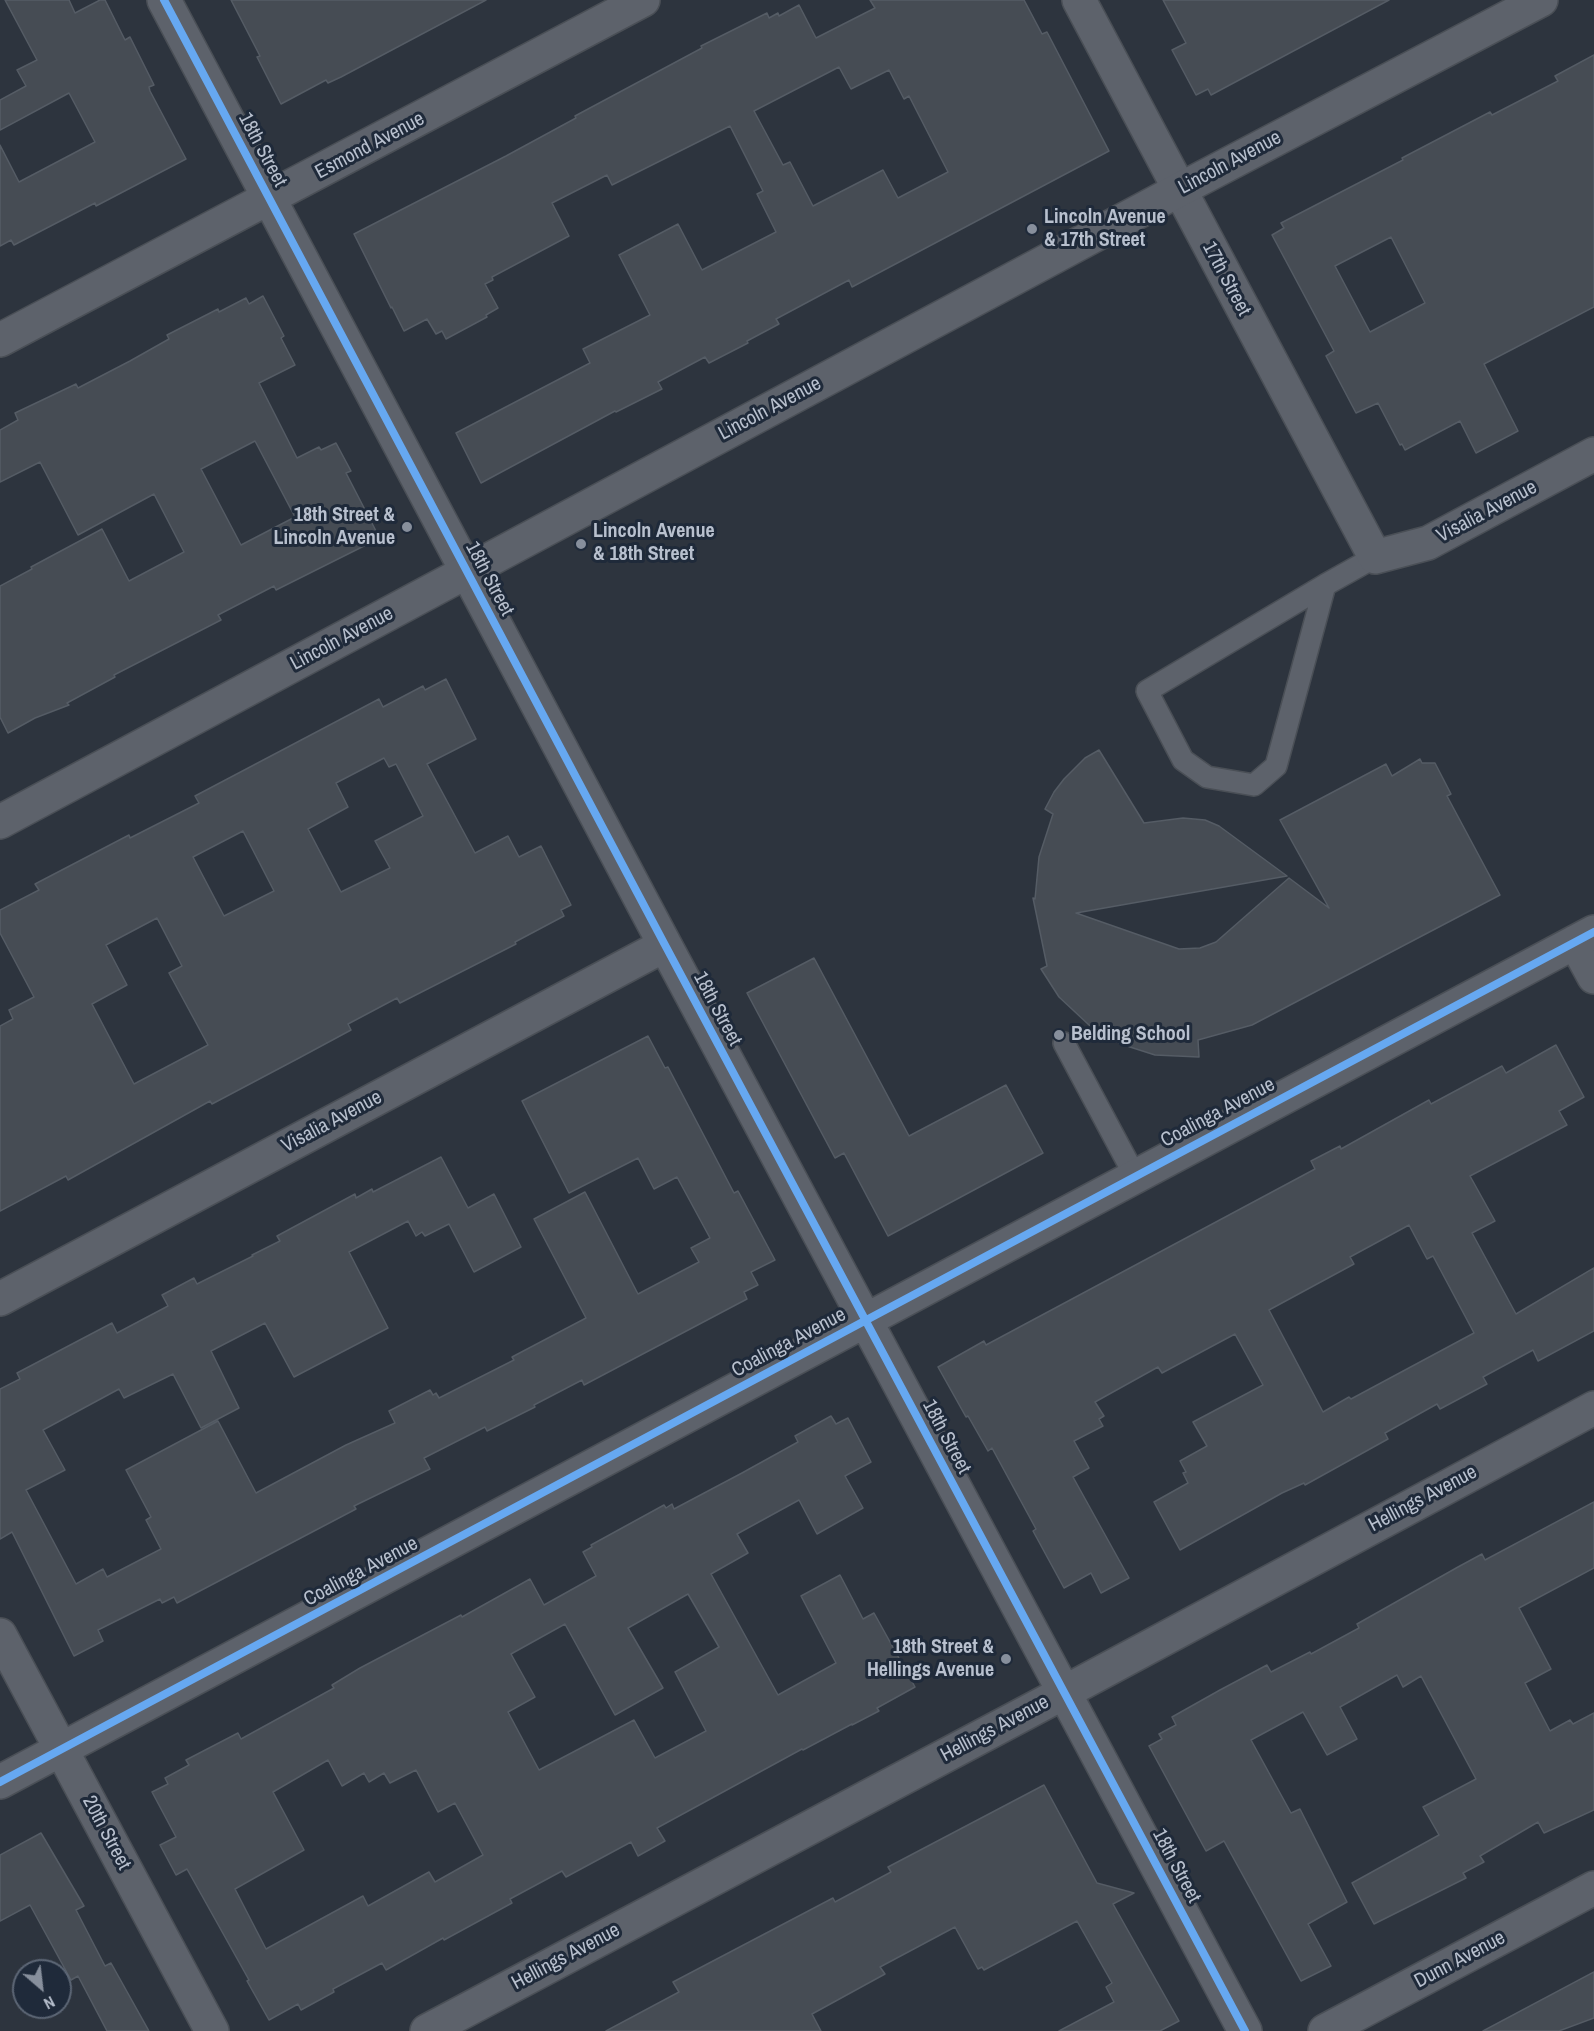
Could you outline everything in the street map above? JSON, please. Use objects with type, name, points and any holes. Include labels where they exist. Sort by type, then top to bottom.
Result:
[{"type":"street","name":"18th Street","points":[[164,0],[865,1321],[1245,2031]]},
{"type":"street","name":"Esmond Avenue","points":[[0,340],[643,0]]},
{"type":"street","name":"17th Street","points":[[1079,0],[1375,557]]},
{"type":"street","name":"Lincoln Avenue","points":[[0,822],[1179,190],[1541,0]]},
{"type":"street","name":"Visalia Avenue","points":[[1375,557],[1428,543],[1594,454]]},
{"type":"street","points":[[1585,937],[1594,977]]},
{"type":"street","name":"Coalinga Avenue","points":[[0,1782],[1585,937]]},
{"type":"street","name":"Visalia Avenue","points":[[0,1299],[665,945]]},
{"type":"street","name":"Hellings Avenue","points":[[427,2031],[1594,1408]]},
{"type":"street","name":"20th Street","points":[[0,1635],[212,2031]]},
{"type":"street","name":"Dunn Avenue","points":[[1325,2031],[1594,1888]]},
{"type":"lane","points":[[1325,585],[1276,766],[1254,784],[1207,777],[1183,760],[1147,691],[1325,585],[1375,557]]},
{"type":"lane","points":[[1064,1043],[1135,1176]]},
{"type":"building","points":[[5,0],[69,0],[75,13],[100,0],[105,0],[125,40],[130,37],[154,85],[149,87],[150,91],[186,159],[14,245],[11,240],[0,246],[0,145],[19,182],[95,142],[69,93],[0,130],[0,100],[26,86],[17,70],[37,60]]},
{"type":"building","points":[[231,0],[486,0],[341,77],[328,83],[326,80],[281,104],[257,57],[260,56]]},
{"type":"building","points":[[870,0],[1024,0],[1042,34],[1047,32],[1109,151],[852,287],[849,280],[776,319],[779,324],[747,341],[748,343],[709,363],[705,357],[658,382],[662,389],[615,411],[481,483],[456,433],[590,363],[583,349],[650,315],[619,255],[678,224],[702,270],[776,232],[757,194],[763,191],[730,126],[612,185],[607,175],[552,203],[569,236],[492,277],[493,280],[485,284],[498,308],[486,315],[487,317],[446,339],[442,331],[436,334],[427,319],[404,331],[354,234],[506,156],[702,48],[701,46],[767,13],[769,18],[778,13],[779,16],[799,5],[816,38],[875,8]],"holes":[[[839,67],[851,89],[889,70],[904,99],[909,96],[948,172],[898,198],[883,170],[813,206],[790,162],[783,165],[754,111]]]},
{"type":"building","points":[[1163,0],[1389,0],[1211,95],[1208,89],[1196,95],[1172,50],[1186,43]]},
{"type":"building","points":[[1594,55],[1594,307],[1484,364],[1518,431],[1476,453],[1460,421],[1405,450],[1402,444],[1400,445],[1378,403],[1356,413],[1326,356],[1334,351],[1272,235],[1284,228],[1281,223],[1490,112],[1492,115],[1558,81],[1555,76]],"holes":[[[1391,237],[1425,303],[1370,332],[1335,266]]]},
{"type":"building","points":[[263,296],[284,336],[281,338],[295,365],[259,383],[297,458],[319,447],[321,450],[336,443],[351,471],[346,473],[376,531],[365,537],[368,544],[276,590],[274,586],[218,615],[221,620],[114,675],[115,677],[67,703],[69,705],[35,718],[8,733],[0,717],[0,586],[102,529],[129,581],[184,552],[154,494],[78,535],[40,462],[0,482],[0,430],[18,420],[15,413],[76,384],[78,388],[169,339],[167,335],[218,309],[219,312],[246,298],[249,304]],"holes":[[[255,441],[295,517],[241,545],[201,469]]]},
{"type":"building","points":[[446,679],[476,739],[427,764],[475,853],[508,836],[519,857],[541,846],[571,905],[561,910],[564,916],[515,942],[516,944],[400,1003],[397,998],[348,1024],[351,1030],[299,1058],[212,1104],[210,1101],[68,1180],[66,1176],[0,1211],[0,1026],[13,1019],[9,1010],[34,997],[0,933],[0,910],[39,890],[35,884],[129,835],[130,838],[199,803],[195,796],[379,699],[383,707],[423,686],[425,690]],"holes":[[[384,758],[389,767],[396,764],[423,816],[375,841],[390,868],[341,892],[308,829],[348,807],[336,783]],[[243,831],[274,891],[224,916],[193,857]],[[157,918],[182,966],[169,973],[208,1045],[134,1084],[92,1004],[127,985],[106,945]]]},
{"type":"building","points":[[1099,750],[1144,823],[1183,818],[1205,820],[1219,826],[1287,876],[1076,913],[1179,949],[1200,948],[1216,942],[1289,878],[1329,908],[1280,820],[1386,764],[1392,776],[1420,759],[1422,763],[1435,763],[1451,794],[1447,796],[1500,895],[1252,1025],[1198,1040],[1199,1057],[1155,1055],[1130,1047],[1110,1039],[1089,1025],[1059,997],[1041,969],[1047,966],[1033,898],[1035,899],[1039,857],[1053,814],[1045,809],[1064,779],[1085,758]]},
{"type":"building","points":[[814,958],[909,1136],[1006,1085],[1043,1153],[888,1236],[844,1153],[835,1158],[747,993]]},
{"type":"building","points":[[648,1036],[665,1068],[668,1067],[734,1193],[738,1191],[775,1260],[751,1272],[758,1285],[744,1292],[747,1299],[584,1385],[582,1380],[487,1431],[485,1427],[424,1458],[430,1469],[354,1506],[356,1509],[177,1603],[174,1597],[162,1603],[160,1599],[98,1630],[103,1641],[74,1656],[12,1532],[0,1539],[0,1389],[20,1379],[17,1373],[112,1323],[117,1333],[168,1306],[162,1295],[194,1278],[197,1284],[280,1241],[277,1236],[355,1194],[356,1198],[372,1189],[373,1192],[441,1157],[468,1208],[494,1194],[521,1247],[474,1272],[449,1224],[425,1236],[422,1232],[416,1236],[408,1221],[349,1252],[388,1328],[294,1377],[265,1323],[211,1351],[239,1408],[201,1428],[173,1374],[124,1398],[119,1389],[43,1430],[65,1470],[26,1490],[76,1584],[103,1569],[107,1577],[161,1549],[146,1520],[151,1517],[126,1470],[218,1421],[256,1493],[346,1445],[395,1423],[389,1411],[430,1390],[439,1398],[514,1360],[512,1357],[586,1318],[534,1219],[585,1192],[638,1294],[699,1262],[691,1248],[710,1238],[677,1177],[654,1189],[638,1158],[569,1193],[522,1101]]},
{"type":"building","points":[[1556,1045],[1584,1097],[1559,1111],[1567,1125],[1470,1176],[1495,1221],[1472,1233],[1516,1314],[1594,1268],[1594,1331],[1538,1361],[1533,1350],[1483,1377],[1487,1384],[1440,1409],[1437,1404],[1385,1433],[1388,1439],[1305,1485],[1304,1483],[1282,1493],[1180,1550],[1154,1502],[1188,1483],[1183,1473],[1186,1472],[1180,1461],[1207,1446],[1193,1422],[1263,1385],[1235,1334],[1162,1373],[1158,1367],[1095,1402],[1104,1416],[1099,1419],[1103,1426],[1074,1441],[1089,1468],[1073,1477],[1129,1578],[1101,1593],[1091,1573],[1064,1588],[1033,1531],[1036,1529],[992,1448],[988,1451],[938,1367],[984,1341],[986,1345],[1315,1169],[1311,1161],[1340,1146],[1341,1149],[1429,1100],[1431,1104],[1502,1066],[1506,1073]],"holes":[[[1409,1225],[1427,1259],[1433,1256],[1474,1333],[1323,1412],[1269,1310],[1354,1264],[1350,1257]]]},
{"type":"building","points":[[831,1416],[836,1424],[848,1418],[871,1462],[845,1476],[863,1508],[817,1534],[799,1500],[737,1534],[748,1553],[711,1574],[778,1695],[836,1663],[801,1596],[840,1575],[863,1619],[874,1613],[915,1687],[877,1708],[879,1711],[802,1749],[657,1828],[665,1841],[638,1856],[631,1842],[566,1877],[562,1871],[510,1899],[512,1903],[386,1970],[382,1963],[333,1989],[334,1992],[301,2010],[298,2004],[269,2020],[187,1869],[176,1875],[160,1845],[176,1837],[152,1792],[168,1784],[165,1778],[189,1765],[186,1760],[238,1733],[241,1739],[334,1688],[332,1685],[360,1668],[461,1615],[462,1617],[530,1579],[544,1605],[596,1576],[583,1552],[592,1547],[591,1545],[664,1505],[666,1508],[672,1504],[674,1509],[742,1473],[798,1442],[795,1436]],"holes":[[[688,1594],[719,1647],[675,1672],[706,1731],[655,1758],[634,1720],[539,1770],[508,1712],[535,1697],[511,1654],[565,1624],[615,1715],[663,1688],[628,1628]],[[328,1760],[342,1786],[364,1773],[369,1782],[384,1773],[390,1783],[416,1770],[438,1812],[455,1803],[483,1855],[435,1882],[429,1872],[368,1906],[363,1896],[266,1949],[235,1889],[304,1850],[273,1792]]]},
{"type":"building","points":[[1594,1502],[1594,1568],[1519,1608],[1551,1669],[1525,1683],[1550,1731],[1570,1720],[1573,1724],[1594,1713],[1594,1810],[1544,1833],[1538,1822],[1480,1856],[1484,1862],[1463,1873],[1466,1878],[1374,1924],[1352,1883],[1439,1835],[1423,1807],[1476,1779],[1421,1676],[1403,1687],[1397,1675],[1340,1707],[1357,1739],[1327,1755],[1303,1712],[1251,1740],[1291,1813],[1300,1809],[1347,1902],[1308,1924],[1331,1966],[1301,1981],[1224,1841],[1206,1851],[1149,1746],[1162,1739],[1159,1734],[1176,1725],[1172,1717],[1220,1690],[1267,1665],[1271,1672],[1310,1652],[1311,1654],[1359,1628],[1357,1624],[1482,1554],[1485,1560]]},
{"type":"building","points":[[1044,1785],[1097,1883],[1134,1893],[1113,1904],[1179,2021],[1160,2031],[1059,2031],[1114,2002],[1106,1987],[1112,1983],[1077,1921],[984,1970],[982,1967],[978,1969],[955,1927],[880,1967],[885,1974],[812,2014],[821,2031],[606,2031],[679,1992],[673,1982],[833,1898],[835,1902],[891,1872],[888,1867]]},
{"type":"building","points":[[41,1833],[84,1906],[76,1910],[105,1966],[111,1963],[149,2031],[107,2031],[78,1976],[72,1979],[72,1959],[60,1959],[30,1905],[0,1921],[0,1855]]},
{"type":"building","points":[[1594,1972],[1594,2018],[1559,2031],[1483,2031]]},
{"type":"cycle path","points":[[164,0],[1245,2031]]},
{"type":"cycle path","points":[[0,1782],[1594,932]]},
{"type":"place","name":"Lincoln Avenue & 17th Street","points":[[1032,229]]},
{"type":"place","name":"18th Street & Lincoln Avenue","points":[[407,527]]},
{"type":"place","name":"Lincoln Avenue & 18th Street","points":[[581,544]]},
{"type":"place","name":"Belding School","points":[[1059,1035]]},
{"type":"place","name":"18th Street & Hellings Avenue","points":[[1006,1659]]}]
